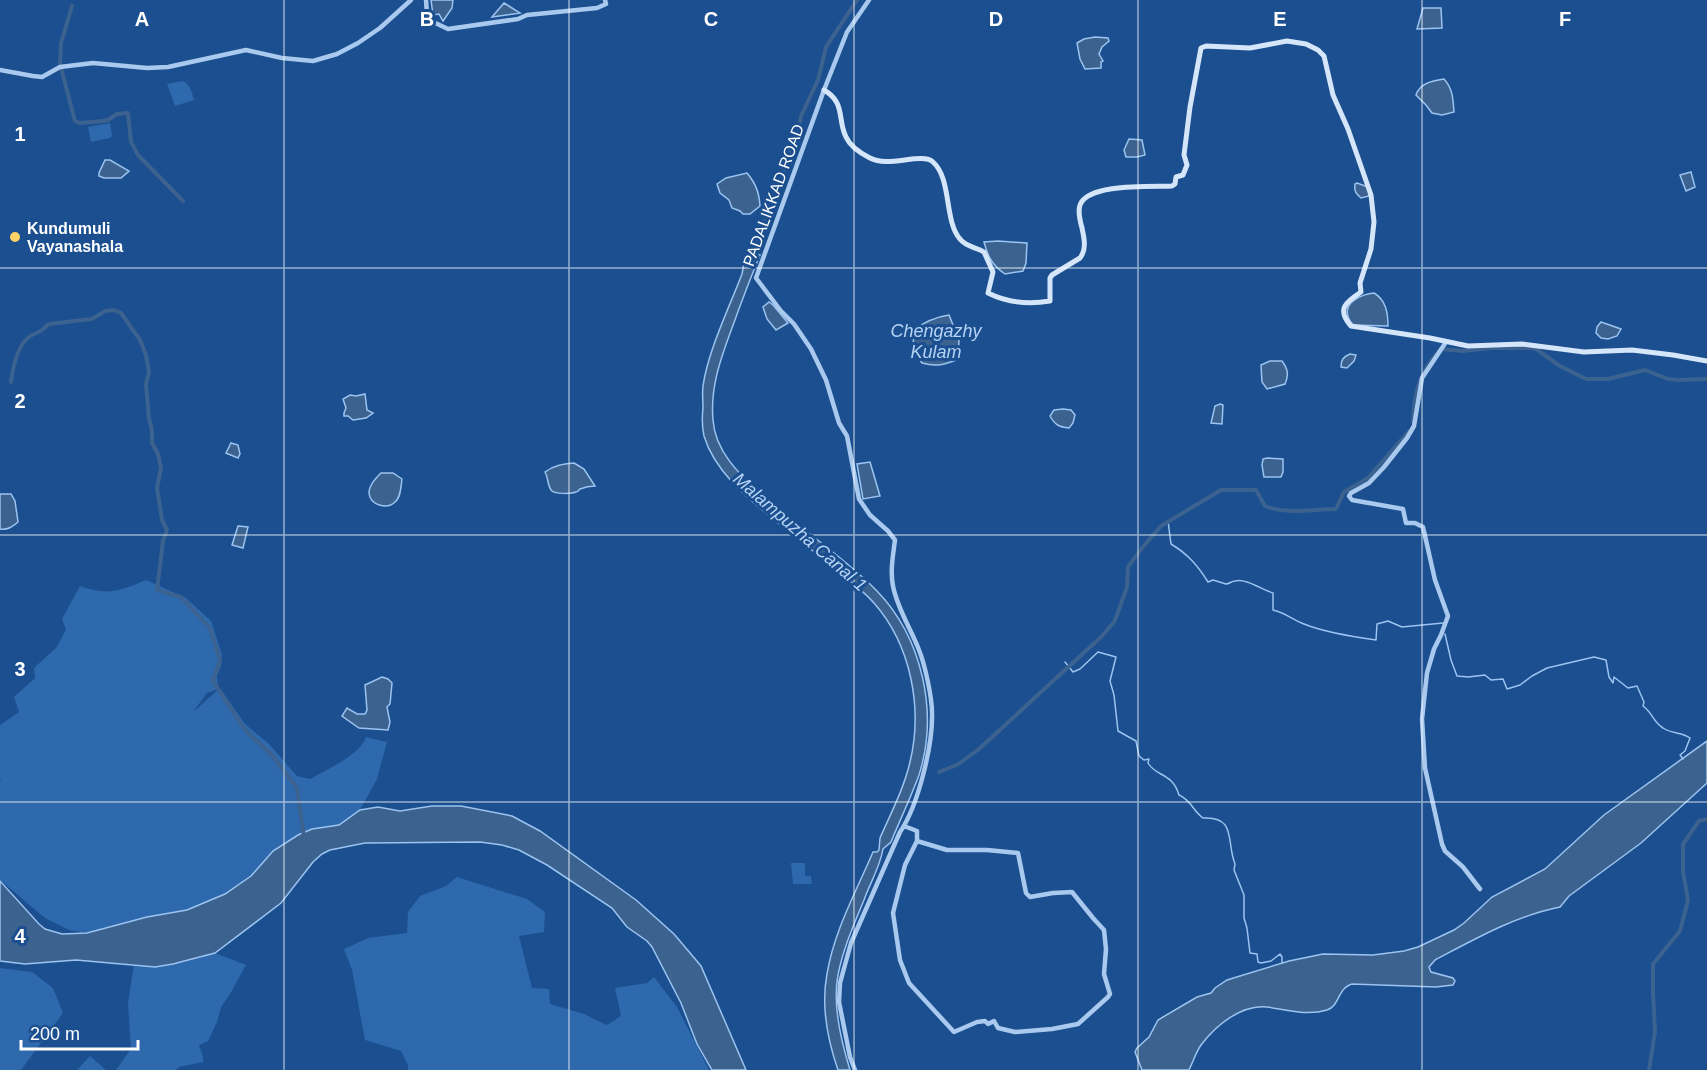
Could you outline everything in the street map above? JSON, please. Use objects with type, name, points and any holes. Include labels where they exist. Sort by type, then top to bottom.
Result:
[{"type":"main road","points":[[824,90],[838,103],[845,136],[849,143],[870,158],[889,162],[927,159],[934,163],[942,180],[956,234],[966,245],[984,252],[992,271],[988,293],[1017,303],[1034,304],[1050,301],[1052,275],[1083,254],[1085,241],[1079,205],[1084,199],[1096,191],[1126,187],[1172,186],[1175,184],[1176,177],[1183,175],[1187,165],[1184,155],[1201,48],[1206,46],[1250,48],[1282,41],[1306,45],[1322,52],[1324,56],[1333,95],[1348,129],[1371,195],[1374,222],[1371,249],[1360,283],[1361,292],[1345,304],[1343,315],[1351,326],[1394,332],[1445,344],[1468,346],[1522,344],[1584,352],[1632,350],[1707,361]]},
{"type":"street","points":[[0,70],[42,76],[61,67],[93,63],[147,68],[168,67],[246,50],[282,58],[313,61],[337,54],[358,43],[380,28],[411,0]]},
{"type":"street","points":[[426,0],[429,20],[448,29],[518,20],[527,15],[597,8],[606,4],[605,0]]},
{"type":"street","name":"PADALIKKAD ROAD","points":[[869,0],[847,32],[756,278],[780,311],[794,324],[811,349],[826,380],[839,423],[847,436],[859,499],[870,515],[895,540],[891,564],[893,588],[920,652],[932,712],[926,761],[904,826]]},
{"type":"street","points":[[1445,344],[1422,378],[1414,426],[1407,438],[1369,483],[1351,493],[1350,496],[1352,500],[1403,509],[1406,523],[1415,523],[1423,527],[1435,580],[1448,616],[1434,649],[1425,689],[1422,720],[1425,768],[1445,851],[1464,867],[1480,889]]},
{"type":"street","points":[[855,1070],[850,1057],[839,1002],[840,983],[851,943],[904,826],[917,831],[917,841],[905,865],[893,913],[900,960],[909,983],[954,1032],[985,1021],[988,1024],[994,1021],[998,1028],[1016,1032],[1078,1024],[1110,994],[1104,974],[1106,949],[1104,930],[1072,892],[1030,897],[1026,892],[1018,853],[947,850],[917,841]]},
{"type":"shaded area","points":[[182,81],[189,86],[194,100],[175,106],[167,84]]},
{"type":"shaded area","points":[[110,123],[112,136],[110,138],[91,142],[88,127]]},
{"type":"shaded area","points":[[146,580],[186,598],[211,621],[222,655],[217,676],[218,689],[207,693],[193,712],[220,688],[245,724],[269,744],[297,776],[310,779],[350,756],[366,737],[387,742],[377,779],[360,810],[339,825],[312,829],[298,835],[273,851],[251,876],[225,894],[187,910],[147,917],[87,933],[69,930],[45,918],[0,880],[0,725],[19,712],[14,697],[35,678],[34,668],[56,648],[66,630],[62,619],[80,586],[98,591],[113,591]]},
{"type":"shaded area","points":[[791,863],[805,863],[805,876],[811,876],[812,884],[793,884]]},
{"type":"shaded area","points":[[457,877],[527,899],[545,912],[544,932],[519,936],[532,988],[549,989],[550,1004],[584,1014],[607,1025],[621,1016],[615,988],[647,983],[654,977],[677,1007],[709,1070],[408,1070],[401,1051],[365,1040],[352,970],[344,949],[368,938],[407,933],[408,912],[420,896],[446,886]]},
{"type":"shaded area","points":[[215,953],[246,965],[221,1007],[208,1041],[199,1045],[203,1062],[179,1067],[176,1070],[116,1070],[131,1049],[128,1003],[134,964],[155,966],[175,964]]},
{"type":"shaded area","points":[[0,968],[32,972],[53,988],[63,1013],[21,1070],[0,1070]]},
{"type":"shaded area","points":[[90,1056],[106,1070],[77,1070]]},
{"type":"water","points":[[431,0],[453,0],[452,8],[443,21],[439,14],[433,15]]},
{"type":"water","points":[[504,3],[520,13],[492,17]]},
{"type":"water","points":[[1423,8],[1441,8],[1442,28],[1417,29]]},
{"type":"water","points":[[1095,37],[1108,38],[1109,41],[1102,47],[1099,54],[1103,61],[1101,68],[1085,69],[1080,59],[1077,43]]},
{"type":"water","points":[[1444,79],[1451,90],[1454,112],[1442,115],[1432,113],[1416,95],[1423,85]]},
{"type":"water","points":[[1129,139],[1142,140],[1145,155],[1126,157],[1124,150]]},
{"type":"water","points":[[105,160],[110,160],[129,171],[121,178],[99,176]]},
{"type":"water","points":[[1691,172],[1695,187],[1686,191],[1680,175]]},
{"type":"water","points":[[747,173],[756,188],[760,206],[750,214],[743,214],[732,208],[729,200],[720,193],[717,184],[726,178]]},
{"type":"water","points":[[1357,183],[1368,187],[1369,196],[1361,198],[1358,195],[1355,189]]},
{"type":"water","points":[[984,242],[1027,243],[1026,263],[1023,271],[1005,274],[994,264]]},
{"type":"water","points":[[751,253],[760,255],[724,350],[715,384],[713,420],[718,442],[737,470],[753,486],[863,577],[892,609],[915,653],[926,701],[925,751],[919,775],[891,842],[883,849],[849,937],[838,975],[837,1011],[850,1070],[838,1070],[831,1047],[825,1010],[827,974],[840,927],[873,852],[879,850],[880,838],[907,772],[914,741],[914,699],[911,678],[897,638],[874,603],[742,492],[715,460],[704,436],[702,422],[706,373],[714,344],[742,274],[744,263]]},
{"type":"water","points":[[1374,293],[1386,307],[1388,326],[1353,325],[1347,311],[1351,302]]},
{"type":"water","points":[[769,302],[788,323],[776,330],[767,319],[763,307]]},
{"type":"water","name":"Chengazhy Kulam","points":[[949,315],[959,340],[958,359],[940,365],[922,363],[915,353],[912,331],[930,320]]},
{"type":"water","points":[[1601,322],[1621,329],[1617,336],[1608,339],[1601,338],[1596,333]]},
{"type":"water","points":[[1350,354],[1356,355],[1354,361],[1347,368],[1341,367],[1343,359]]},
{"type":"water","points":[[1270,361],[1282,361],[1287,369],[1287,375],[1285,384],[1267,389],[1262,382],[1261,365]]},
{"type":"water","points":[[365,394],[367,410],[373,413],[366,418],[353,420],[344,416],[346,408],[343,399],[350,395]]},
{"type":"water","points":[[1223,405],[1222,424],[1211,423],[1215,406]]},
{"type":"water","points":[[1054,410],[1071,410],[1075,415],[1069,428],[1058,425],[1050,416]]},
{"type":"water","points":[[231,443],[238,445],[240,454],[238,458],[226,453]]},
{"type":"water","points":[[1263,459],[1283,459],[1281,477],[1264,477],[1262,465]]},
{"type":"water","points":[[870,462],[880,496],[863,499],[857,464]]},
{"type":"water","points":[[574,463],[584,469],[595,486],[571,493],[552,491],[545,472],[555,466]]},
{"type":"water","points":[[381,473],[393,473],[402,479],[398,497],[388,506],[372,501],[369,493],[371,484]]},
{"type":"water","points":[[0,494],[11,494],[15,501],[18,522],[5,529],[0,529]]},
{"type":"water","points":[[238,526],[248,527],[243,548],[232,545]]},
{"type":"water","points":[[382,677],[392,683],[390,704],[387,707],[390,722],[388,730],[359,728],[342,716],[347,708],[357,714],[365,714],[367,710],[365,685]]},
{"type":"water","points":[[1707,741],[1707,783],[1641,843],[1569,896],[1560,907],[1511,922],[1435,960],[1429,967],[1431,972],[1453,978],[1455,981],[1453,985],[1436,987],[1352,984],[1345,988],[1333,1006],[1320,1012],[1290,1011],[1267,1007],[1248,1009],[1230,1017],[1214,1030],[1199,1048],[1189,1070],[1142,1070],[1135,1052],[1149,1037],[1158,1020],[1197,997],[1211,993],[1227,980],[1289,961],[1323,954],[1373,955],[1404,951],[1454,930],[1492,897],[1545,869],[1604,815]]},
{"type":"water","points":[[432,806],[461,806],[512,816],[540,831],[636,900],[674,934],[701,966],[746,1070],[712,1070],[697,1044],[681,1003],[652,947],[627,927],[612,908],[547,865],[519,850],[502,845],[480,842],[365,843],[330,850],[313,862],[281,903],[215,953],[173,964],[155,967],[76,960],[25,964],[0,961],[0,881],[45,929],[62,934],[87,933],[147,917],[187,910],[225,894],[251,876],[273,851],[298,835],[312,829],[339,825],[360,810],[378,807],[400,811]]},
{"type":"waterway","name":"Malampuzha Canal 1","points":[[751,258],[760,228],[771,211],[798,134],[801,116],[818,80],[826,47],[857,0]]},
{"type":"waterway","points":[[72,6],[61,43],[60,64],[75,121],[80,123],[103,121],[117,114],[128,113],[131,142],[138,155],[183,201]]},
{"type":"waterway","points":[[11,382],[14,364],[21,346],[29,337],[49,324],[92,319],[105,311],[114,310],[121,313],[140,340],[149,372],[146,384],[149,419],[152,443],[158,454],[161,468],[157,488],[162,520],[167,530],[163,541],[157,590],[181,597],[210,628],[220,660],[213,681],[241,724],[271,754],[297,788],[304,837]]},
{"type":"waterway","points":[[1413,421],[1415,400],[1423,374],[1441,349],[1463,351],[1490,348],[1536,349],[1560,366],[1586,379],[1608,379],[1645,370],[1668,379],[1707,379]]},
{"type":"waterway","points":[[939,772],[957,765],[979,749],[1101,637],[1117,615],[1127,587],[1128,567],[1161,526],[1221,490],[1256,490],[1265,506],[1273,509],[1300,511],[1336,509],[1344,492],[1368,478],[1409,431]]},
{"type":"waterway","points":[[1168,521],[1171,544],[1192,561],[1208,582],[1213,580],[1226,584],[1244,581],[1273,593],[1273,610],[1304,624],[1330,632],[1376,640],[1377,624],[1388,621],[1402,627],[1443,623]]},
{"type":"waterway","points":[[1445,634],[1457,676],[1485,675],[1491,680],[1503,679],[1507,689],[1520,685],[1547,668],[1594,657],[1606,660],[1609,677],[1613,683],[1614,677],[1628,688],[1637,686],[1644,702],[1643,706],[1660,726],[1690,738],[1685,751],[1680,755],[1683,759]]},
{"type":"waterway","points":[[1065,662],[1073,672],[1080,669],[1098,652],[1116,657],[1110,681],[1118,731],[1136,741],[1139,756],[1144,760],[1149,759],[1148,763],[1151,767],[1168,778],[1179,795],[1203,818],[1221,821],[1226,826],[1235,864],[1234,870],[1244,895],[1244,918],[1250,953],[1257,954],[1258,962],[1261,963],[1271,961],[1280,954],[1282,963]]},
{"type":"waterway","points":[[1649,1070],[1655,1032],[1653,964],[1680,931],[1688,900],[1683,872],[1683,844],[1699,821],[1707,819]]},
{"type":"place","name":"Kundumuli Vayanashala","points":[[15,237]]}]
